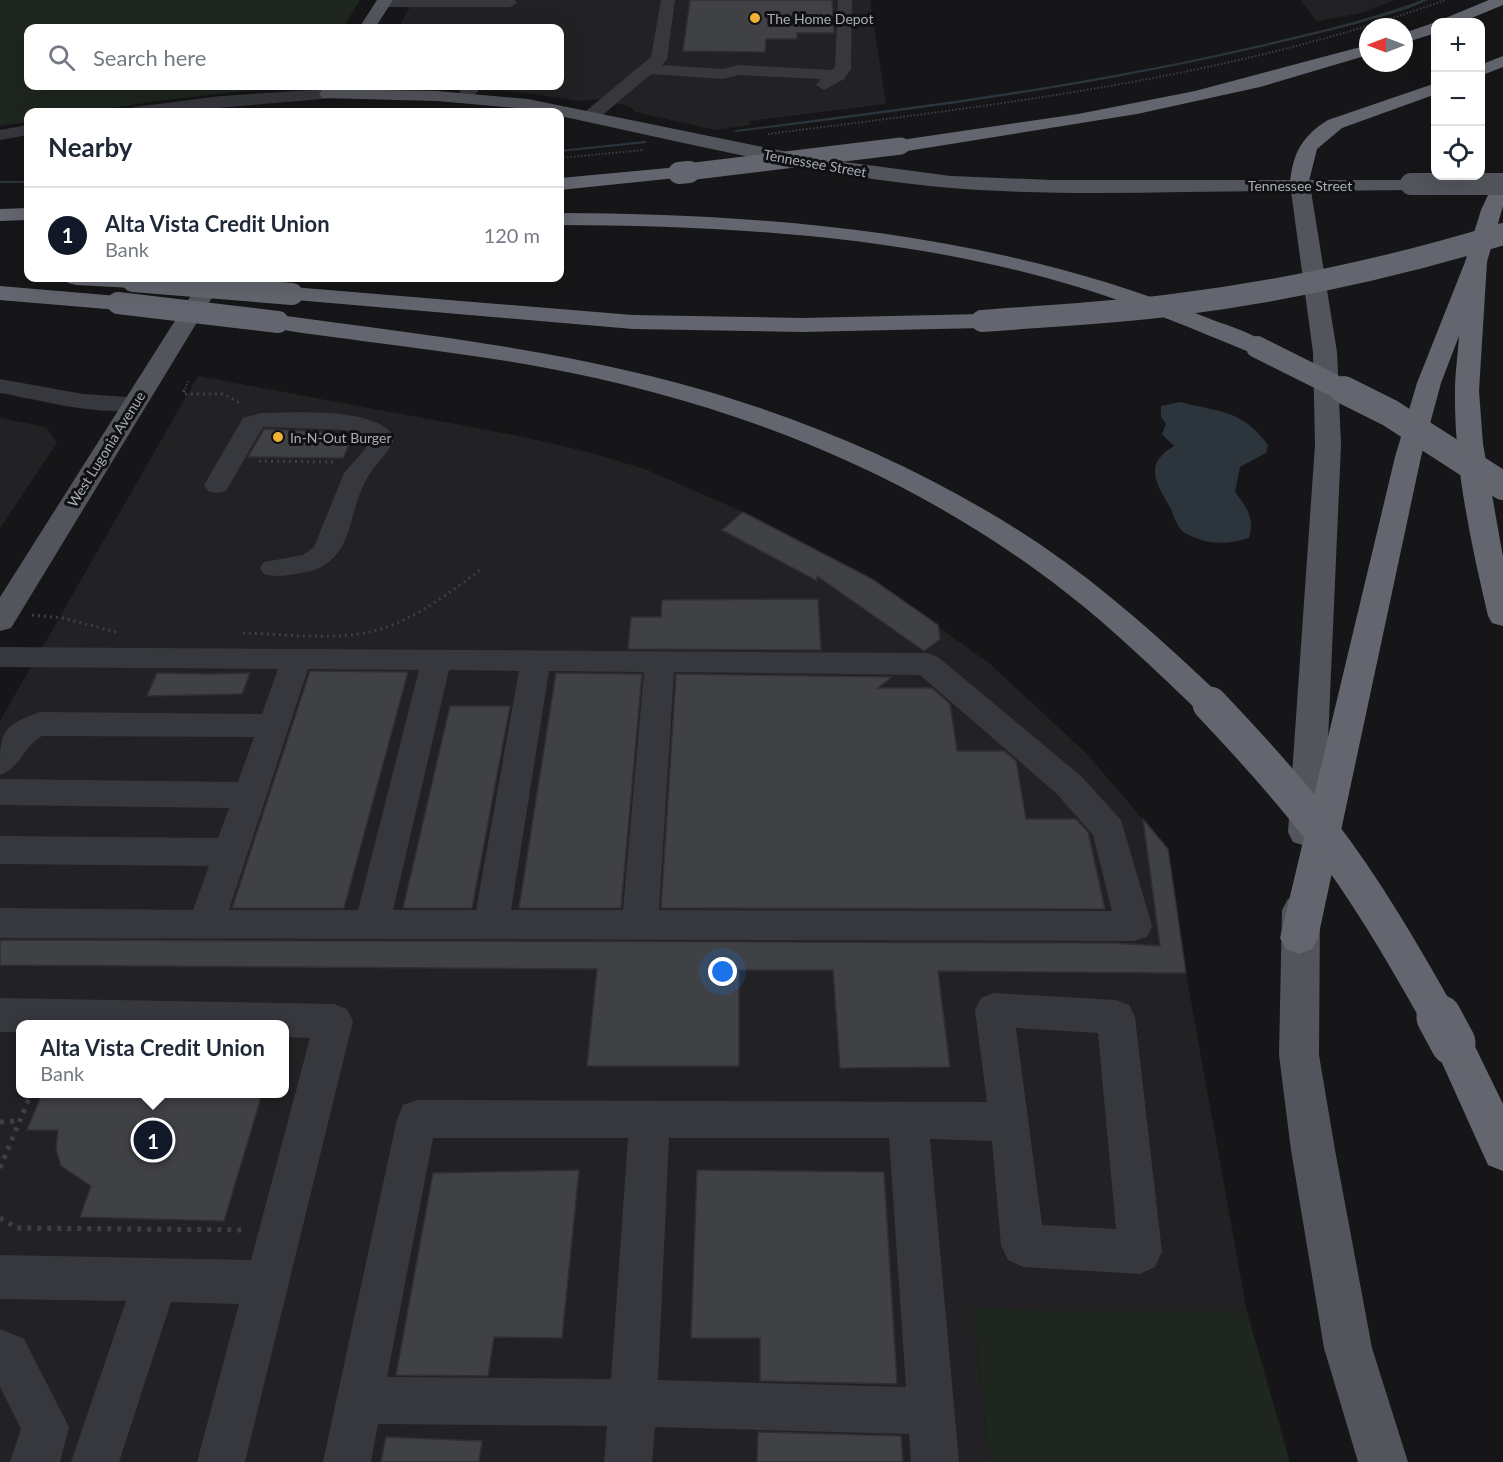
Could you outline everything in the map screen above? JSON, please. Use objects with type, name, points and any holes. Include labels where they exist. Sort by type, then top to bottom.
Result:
[{"type":"highway","points":[[1459,18],[1502,0]]},
{"type":"highway","points":[[1413,35],[1431,29]]},
{"type":"highway","points":[[564,183],[679,173],[992,133],[1165,102],[1257,82],[1359,53]]},
{"type":"highway","points":[[1485,69],[1503,61]]},
{"type":"highway","points":[[1300,185],[1301,160],[1308,145],[1320,133],[1335,124],[1431,90]]},
{"type":"highway","points":[[1299,938],[1408,457],[1429,383],[1476,262],[1491,210],[1503,183]]},
{"type":"highway","points":[[0,215],[24,214]]},
{"type":"highway","points":[[564,219],[755,223],[870,235],[936,246],[1060,275],[1124,295],[1257,347],[1390,413],[1503,486]]},
{"type":"highway","points":[[0,220],[24,221]]},
{"type":"highway","points":[[145,282],[633,322],[813,325],[982,321],[1174,305],[1246,294],[1400,263],[1503,234]]},
{"type":"highway","points":[[1476,262],[1467,392],[1470,444],[1486,546],[1503,616]]},
{"type":"highway","points":[[0,273],[24,274]]},
{"type":"highway","points":[[0,293],[118,303],[278,322],[508,355],[598,372],[690,393],[772,420],[855,453],[965,510],[1074,583],[1137,634],[1210,704],[1274,772],[1337,852],[1397,942],[1453,1043],[1503,1150]]},
{"type":"main road","points":[[370,24],[384,1]]},
{"type":"main road","points":[[319,108],[330,90]]},
{"type":"main road","name":"Tennessee Street","points":[[377,90],[468,92],[551,108]]},
{"type":"main road","name":"Tennessee Street","points":[[564,111],[766,154],[911,178],[1043,186],[1503,183]]},
{"type":"main road","points":[[1300,185],[1325,352],[1328,445],[1299,938],[1299,1056],[1327,1239],[1348,1348],[1383,1462]]},
{"type":"main road","name":"West Lugonia Avenue","points":[[2,617],[211,282]]},
{"type":"street","points":[[592,116],[659,59],[668,0]]},
{"type":"street","points":[[798,90],[827,84],[843,69],[845,0]]},
{"type":"street","points":[[384,1],[509,7]]},
{"type":"street","points":[[430,16],[442,2]]},
{"type":"street","points":[[650,69],[723,74],[738,70],[838,75]]},
{"type":"street","points":[[631,85],[654,88]]},
{"type":"street","name":"Tennessee Street","points":[[166,108],[322,90]]},
{"type":"street","points":[[0,135],[24,131]]},
{"type":"street","points":[[0,386],[83,401],[135,404]]},
{"type":"street","points":[[217,485],[247,428],[261,420],[340,423],[367,428],[383,437],[334,565],[316,571],[290,572],[274,568],[310,562],[326,552],[357,473],[376,451]]},
{"type":"street","points":[[0,657],[927,663],[1069,785],[1109,830],[1134,926],[206,926],[0,923]]},
{"type":"street","points":[[206,926],[296,659]]},
{"type":"street","points":[[372,926],[436,660]]},
{"type":"street","points":[[491,926],[536,661]]},
{"type":"street","points":[[640,926],[660,662]]},
{"type":"street","points":[[0,763],[16,738],[28,728],[40,724],[273,726]]},
{"type":"street","points":[[0,792],[250,795]]},
{"type":"street","points":[[0,850],[231,852]]},
{"type":"street","points":[[994,1010],[1116,1017],[1140,1252],[1023,1245],[1010,1122],[994,1010]]},
{"type":"street","points":[[0,1015],[278,1020]]},
{"type":"street","points":[[221,1462],[334,1021],[289,1020]]},
{"type":"street","points":[[346,1462],[417,1119],[908,1119],[1010,1122]]},
{"type":"street","points":[[628,1462],[650,1119]]},
{"type":"street","points":[[908,1119],[935,1462]]},
{"type":"street","points":[[0,1277],[267,1282]]},
{"type":"street","points":[[95,1462],[156,1279]]},
{"type":"street","points":[[0,1352],[8,1355],[45,1426],[40,1452],[34,1462]]},
{"type":"street","points":[[360,1400],[633,1403],[931,1411]]},
{"type":"path","points":[[764,135],[936,113],[1140,81],[1266,54],[1379,24],[1445,0]]},
{"type":"path","points":[[564,158],[647,149]]},
{"type":"path","points":[[242,633],[352,633],[380,630],[438,598],[483,568]]},
{"type":"path","points":[[2,617],[63,618],[104,631],[124,632]]},
{"type":"path","points":[[0,1168],[29,1098]]},
{"type":"path","points":[[0,1122],[20,1121]]},
{"type":"path","points":[[0,1218],[17,1228],[280,1230]]},
{"type":"shaded area","points":[[0,0],[360,0],[345,24],[24,24],[24,90],[254,90],[111,108],[24,108],[24,123],[0,126]]},
{"type":"shaded area","points":[[414,0],[870,0],[886,104],[749,121],[750,125],[715,130],[635,112],[629,106],[596,99],[581,101],[503,90],[564,90],[564,24],[400,24]]},
{"type":"shaded area","points":[[1300,0],[1396,0],[1361,13],[1317,21]]},
{"type":"shaded area","points":[[198,376],[514,435],[584,451],[645,469],[743,512],[872,579],[990,664],[1087,754],[1168,849],[1186,973],[1247,1312],[973,1309],[989,1462],[0,1462],[0,721]]},
{"type":"shaded area","points":[[1180,402],[1239,418],[1249,424],[1268,445],[1266,453],[1240,467],[1235,492],[1249,514],[1251,531],[1249,538],[1224,543],[1209,542],[1185,533],[1176,522],[1157,483],[1155,468],[1164,453],[1174,446],[1162,434],[1166,424],[1161,417],[1161,406]]},
{"type":"shaded area","points":[[0,418],[46,427],[57,443],[0,528]]},
{"type":"shaded area","points":[[973,1309],[1247,1312],[1290,1462],[989,1462]]},
{"type":"building","name":"The Home Depot","points":[[690,0],[832,0],[834,33],[797,33],[797,39],[766,39],[765,52],[683,51]]},
{"type":"building","points":[[264,429],[332,432],[330,437],[352,438],[343,458],[248,457]]},
{"type":"building","points":[[743,512],[872,579],[938,625],[940,639],[924,651],[817,576],[817,581],[722,530]]},
{"type":"building","points":[[818,599],[821,650],[628,649],[631,617],[661,617],[662,600]]},
{"type":"building","points":[[310,671],[408,672],[344,908],[232,908]]},
{"type":"building","points":[[157,673],[250,673],[242,694],[147,696]]},
{"type":"building","points":[[556,673],[642,674],[621,908],[519,908]]},
{"type":"building","points":[[676,674],[892,677],[878,688],[932,688],[950,704],[957,751],[1004,751],[1016,761],[1026,819],[1076,819],[1088,832],[1105,909],[661,908]]},
{"type":"building","points":[[450,706],[510,706],[472,908],[403,908]]},
{"type":"building","points":[[1143,819],[1168,849],[1186,973],[938,971],[950,1067],[840,1068],[833,970],[739,970],[739,1066],[587,1066],[597,969],[0,965],[0,940],[1113,943],[1160,946]]},
{"type":"building","points":[[40,1098],[261,1098],[224,1221],[80,1217],[91,1186],[61,1166],[56,1149],[58,1130],[27,1130]]},
{"type":"building","points":[[579,1170],[562,1338],[494,1337],[488,1376],[396,1375],[433,1173]]},
{"type":"building","points":[[697,1170],[884,1172],[897,1384],[760,1381],[760,1338],[691,1338]]},
{"type":"building","points":[[758,1432],[901,1436],[903,1462],[757,1462]]},
{"type":"building","points":[[386,1437],[482,1441],[479,1462],[381,1462]]},
{"type":"waterway","points":[[736,131],[995,96],[1123,75],[1318,32],[1383,15],[1426,0]]},
{"type":"waterway","points":[[564,151],[644,142]]},
{"type":"waterway","points":[[0,182],[24,182]]},
{"type":"place","name":"The Home Depot","points":[[755,18]]},
{"type":"place","name":"In-N-Out Burger","points":[[278,437]]},
{"type":"place","name":"Alta Vista Credit Union","points":[[153,1140]]}]
